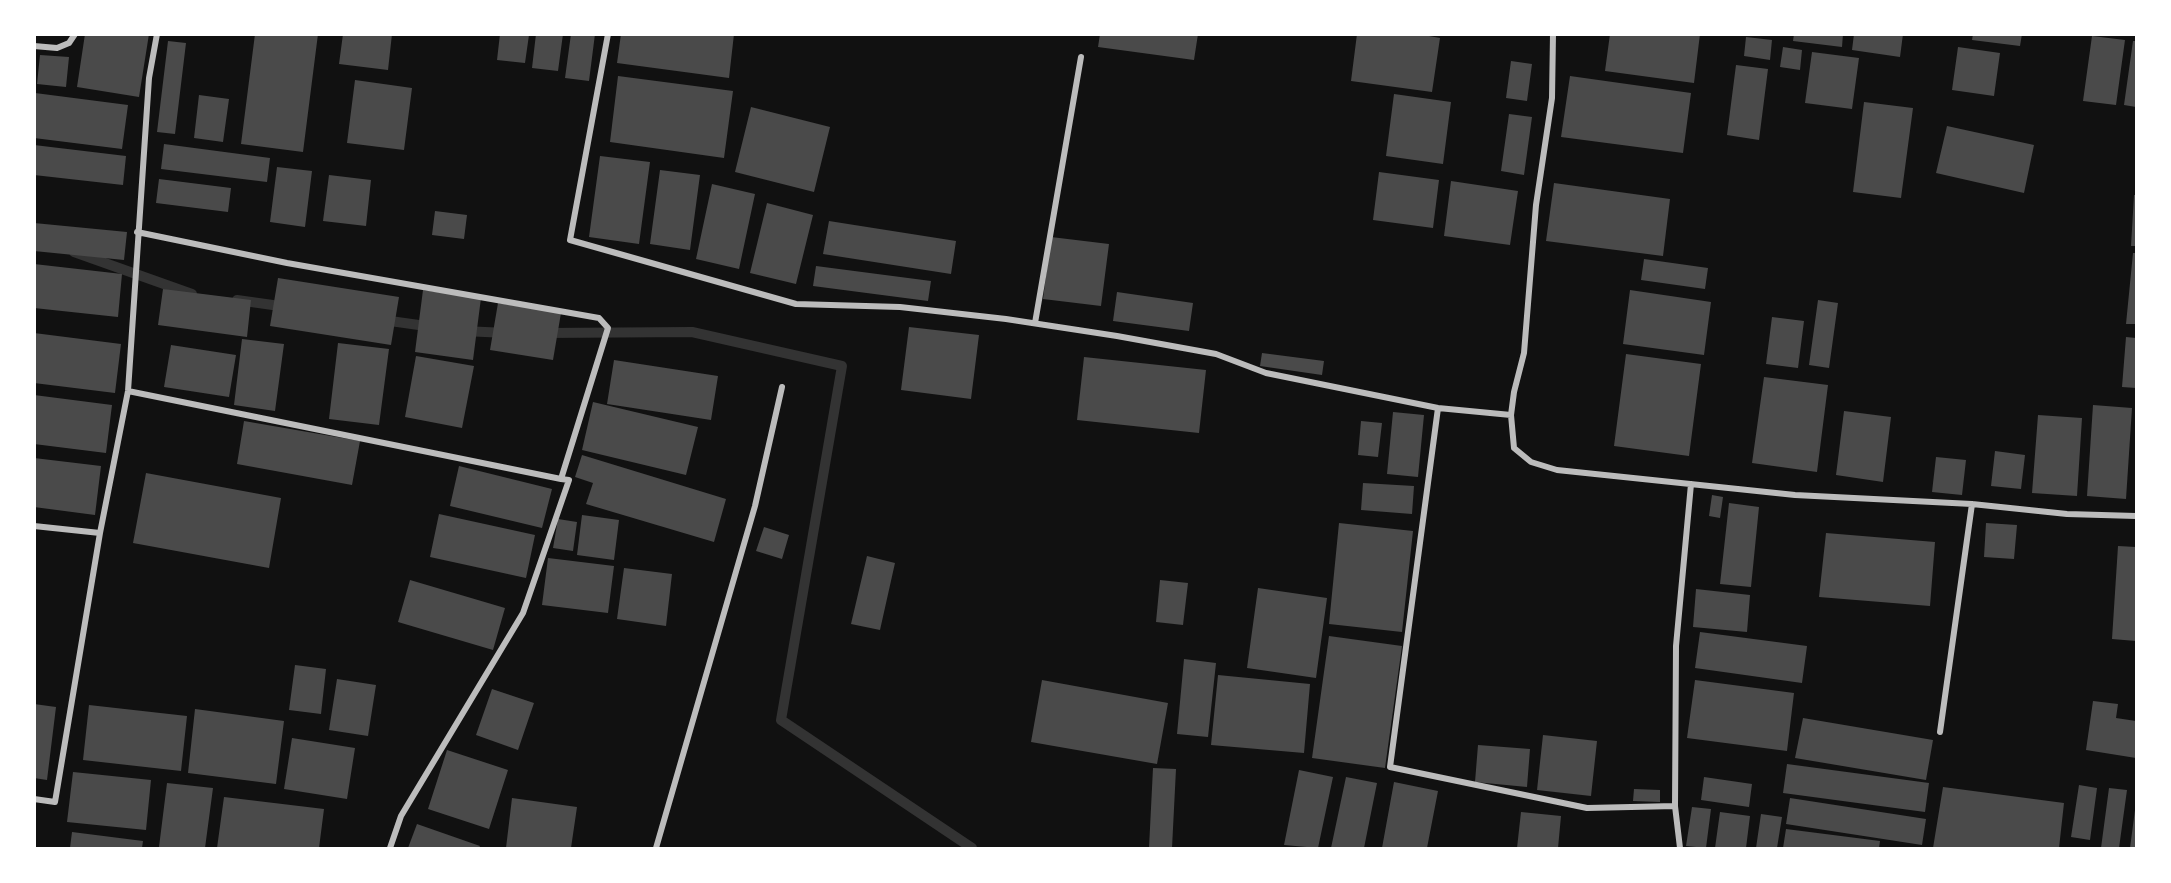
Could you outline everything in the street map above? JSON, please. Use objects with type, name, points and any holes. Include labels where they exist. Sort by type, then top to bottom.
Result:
[{"type":"street","points":[[34,46],[57,48],[69,43],[75,34]]},
{"type":"street","points":[[34,799],[55,802],[100,533],[128,392],[148,78],[157,34]]},
{"type":"street","points":[[608,34],[570,240],[796,304],[900,307],[1035,323],[1216,354],[1266,373],[1398,397],[1438,408],[1511,415]]},
{"type":"street","points":[[1553,34],[1552,98],[1536,205],[1524,352],[1511,415],[1514,448],[1531,462],[1557,470],[1795,495],[1971,504],[2067,514],[2136,516]]},
{"type":"street","points":[[1035,323],[1081,57]]},
{"type":"street","points":[[137,232],[287,263],[599,318],[608,328],[561,479]]},
{"type":"street","points":[[656,849],[755,506],[782,387]]},
{"type":"street","points":[[128,392],[569,480],[524,613],[401,816],[390,849]]},
{"type":"street","points":[[1438,408],[1390,767],[1587,808],[1675,807]]},
{"type":"street","points":[[1680,849],[1675,807],[1676,646],[1691,484]]},
{"type":"street","points":[[1940,732],[1971,504]]},
{"type":"street","points":[[34,526],[100,533]]},
{"type":"building","points":[[85,34],[149,34],[139,97],[77,87]]},
{"type":"building","points":[[255,34],[318,34],[303,152],[241,144]]},
{"type":"building","points":[[343,34],[392,34],[388,70],[339,64]]},
{"type":"building","points":[[500,34],[529,35],[525,63],[497,60]]},
{"type":"building","points":[[536,34],[563,34],[558,71],[532,68]]},
{"type":"building","points":[[571,34],[595,34],[589,81],[565,78]]},
{"type":"building","points":[[621,34],[734,34],[729,78],[617,63]]},
{"type":"building","points":[[1100,34],[1198,34],[1194,60],[1098,47]]},
{"type":"building","points":[[1357,34],[1418,34],[1440,38],[1432,92],[1351,81]]},
{"type":"building","points":[[1610,34],[1700,34],[1694,83],[1605,71]]},
{"type":"building","points":[[1794,34],[1843,34],[1842,47],[1793,41]]},
{"type":"building","points":[[1854,34],[1903,34],[1900,57],[1852,50]]},
{"type":"building","points":[[1973,34],[2022,34],[2020,46],[1972,40]]},
{"type":"building","points":[[2092,36],[2125,40],[2116,105],[2083,101]]},
{"type":"building","points":[[1746,37],[1772,40],[1770,60],[1744,56]]},
{"type":"building","points":[[168,41],[186,43],[175,134],[157,132]]},
{"type":"building","points":[[2133,41],[2136,41],[2136,107],[2124,105]]},
{"type":"building","points":[[1783,47],[1802,50],[1800,70],[1780,67]]},
{"type":"building","points":[[1958,47],[2000,53],[1994,96],[1952,90]]},
{"type":"building","points":[[1812,52],[1859,58],[1852,109],[1805,103]]},
{"type":"building","points":[[40,55],[69,57],[66,87],[37,84]]},
{"type":"building","points":[[1511,61],[1532,64],[1527,101],[1506,98]]},
{"type":"building","points":[[1736,65],[1768,69],[1759,140],[1727,135]]},
{"type":"building","points":[[618,76],[733,91],[724,158],[610,142]]},
{"type":"building","points":[[1570,76],[1691,93],[1683,153],[1561,137]]},
{"type":"building","points":[[355,80],[412,88],[404,150],[347,143]]},
{"type":"building","points":[[35,93],[128,105],[122,149],[34,138]]},
{"type":"building","points":[[1394,94],[1451,102],[1443,164],[1386,156]]},
{"type":"building","points":[[199,95],[229,99],[223,142],[194,138]]},
{"type":"building","points":[[1864,102],[1913,108],[1901,198],[1853,192]]},
{"type":"building","points":[[751,107],[830,127],[814,192],[735,172]]},
{"type":"building","points":[[1509,114],[1532,117],[1524,175],[1501,171]]},
{"type":"building","points":[[1947,126],[2034,145],[2024,193],[1936,173]]},
{"type":"building","points":[[164,144],[270,158],[267,182],[161,169]]},
{"type":"building","points":[[34,145],[126,156],[123,185],[34,175]]},
{"type":"building","points":[[600,156],[650,162],[639,244],[589,237]]},
{"type":"building","points":[[277,167],[312,171],[305,227],[270,222]]},
{"type":"building","points":[[660,170],[700,175],[690,250],[650,244]]},
{"type":"building","points":[[1379,172],[1439,180],[1433,228],[1373,220]]},
{"type":"building","points":[[329,175],[371,180],[366,226],[323,221]]},
{"type":"building","points":[[159,179],[231,188],[228,212],[156,203]]},
{"type":"building","points":[[1451,181],[1518,191],[1510,245],[1444,236]]},
{"type":"building","points":[[1554,183],[1670,199],[1663,256],[1546,241]]},
{"type":"building","points":[[712,184],[755,194],[739,269],[696,259]]},
{"type":"building","points":[[2134,195],[2136,195],[2136,246],[2131,246]]},
{"type":"building","points":[[767,203],[813,215],[796,284],[750,273]]},
{"type":"building","points":[[435,211],[467,215],[464,239],[432,235]]},
{"type":"building","points":[[829,221],[956,241],[951,274],[823,254]]},
{"type":"building","points":[[34,223],[127,232],[124,260],[34,251]]},
{"type":"building","points":[[1051,237],[1109,244],[1101,306],[1043,299]]},
{"type":"building","points":[[2133,253],[2136,253],[2136,324],[2126,324]]},
{"type":"building","points":[[1644,259],[1708,268],[1705,289],[1641,280]]},
{"type":"building","points":[[34,264],[122,274],[118,317],[34,308]]},
{"type":"building","points":[[816,266],[931,281],[928,301],[813,286]]},
{"type":"building","points":[[278,278],[399,297],[391,345],[270,326]]},
{"type":"building","points":[[163,289],[251,300],[247,337],[158,325]]},
{"type":"building","points":[[423,290],[481,298],[473,360],[415,352]]},
{"type":"building","points":[[1630,290],[1711,302],[1704,355],[1623,344]]},
{"type":"building","points":[[1117,292],[1193,303],[1189,331],[1113,321]]},
{"type":"building","points":[[1818,300],[1838,303],[1829,368],[1809,365]]},
{"type":"building","points":[[498,303],[561,313],[553,360],[490,350]]},
{"type":"building","points":[[1772,317],[1804,321],[1798,368],[1766,364]]},
{"type":"building","points":[[909,327],[979,335],[971,399],[901,390]]},
{"type":"building","points":[[34,333],[121,344],[115,393],[34,383]]},
{"type":"building","points":[[2126,337],[2136,338],[2136,388],[2122,387]]},
{"type":"building","points":[[242,339],[284,344],[275,411],[234,405]]},
{"type":"building","points":[[338,343],[389,349],[379,425],[329,419]]},
{"type":"building","points":[[171,345],[236,355],[229,397],[164,387]]},
{"type":"building","points":[[1262,353],[1324,361],[1322,375],[1260,366]]},
{"type":"building","points":[[1626,354],[1701,364],[1689,456],[1614,446]]},
{"type":"building","points":[[416,356],[474,366],[462,428],[405,417]]},
{"type":"building","points":[[1084,357],[1206,370],[1199,433],[1077,420]]},
{"type":"building","points":[[614,360],[718,376],[711,420],[607,404]]},
{"type":"building","points":[[1764,377],[1828,385],[1817,472],[1752,463]]},
{"type":"building","points":[[34,395],[112,405],[106,453],[34,444]]},
{"type":"building","points":[[593,402],[698,427],[686,475],[582,450]]},
{"type":"building","points":[[2093,405],[2132,408],[2126,499],[2087,496]]},
{"type":"building","points":[[1844,411],[1891,417],[1883,482],[1836,475]]},
{"type":"building","points":[[1393,412],[1424,415],[1418,477],[1387,474]]},
{"type":"building","points":[[2038,415],[2082,418],[2077,496],[2032,493]]},
{"type":"building","points":[[244,421],[360,441],[352,485],[237,464]]},
{"type":"building","points":[[1361,421],[1382,423],[1378,457],[1358,455]]},
{"type":"building","points":[[1995,451],[2025,455],[2021,489],[1991,486]]},
{"type":"building","points":[[582,455],[726,499],[714,542],[586,504],[593,483],[575,477]]},
{"type":"building","points":[[1936,457],[1966,460],[1962,495],[1932,492]]},
{"type":"building","points":[[34,458],[101,466],[95,515],[34,507]]},
{"type":"building","points":[[459,466],[552,489],[542,528],[450,506]]},
{"type":"building","points":[[146,473],[281,498],[269,568],[133,543]]},
{"type":"building","points":[[1363,483],[1414,486],[1412,514],[1361,510]]},
{"type":"building","points":[[1712,495],[1723,497],[1720,518],[1709,516]]},
{"type":"building","points":[[1729,503],[1759,507],[1751,587],[1720,584]]},
{"type":"building","points":[[439,514],[535,535],[526,578],[430,557]]},
{"type":"building","points":[[582,515],[619,520],[614,560],[577,555]]},
{"type":"building","points":[[558,519],[577,522],[573,551],[553,548]]},
{"type":"building","points":[[1339,523],[1413,531],[1402,632],[1329,624]]},
{"type":"building","points":[[1986,523],[2017,525],[2014,559],[1984,557]]},
{"type":"building","points":[[764,527],[789,535],[782,559],[756,551]]},
{"type":"building","points":[[1826,533],[1935,542],[1930,606],[1819,597]]},
{"type":"building","points":[[2118,546],[2136,547],[2136,641],[2112,639]]},
{"type":"building","points":[[867,556],[895,563],[880,630],[851,624]]},
{"type":"building","points":[[548,558],[614,566],[608,613],[542,605]]},
{"type":"building","points":[[624,568],[672,574],[666,626],[617,619]]},
{"type":"building","points":[[410,580],[505,608],[493,650],[398,622]]},
{"type":"building","points":[[1160,580],[1188,583],[1183,625],[1156,622]]},
{"type":"building","points":[[1258,588],[1327,598],[1316,678],[1247,668]]},
{"type":"building","points":[[1696,589],[1750,595],[1747,632],[1693,627]]},
{"type":"building","points":[[1700,632],[1807,646],[1802,683],[1695,668]]},
{"type":"building","points":[[1329,636],[1402,646],[1385,768],[1312,758]]},
{"type":"building","points":[[1184,659],[1216,663],[1208,737],[1177,734]]},
{"type":"building","points":[[295,665],[326,669],[321,714],[289,710]]},
{"type":"building","points":[[1218,675],[1310,684],[1304,753],[1211,745]]},
{"type":"building","points":[[337,679],[376,685],[368,736],[329,730]]},
{"type":"building","points":[[1042,680],[1168,703],[1157,764],[1031,742]]},
{"type":"building","points":[[1695,680],[1794,693],[1787,751],[1687,738]]},
{"type":"building","points":[[492,689],[534,703],[518,750],[476,735]]},
{"type":"building","points":[[2093,701],[2118,704],[2116,718],[2136,721],[2136,758],[2086,750]]},
{"type":"building","points":[[34,704],[56,707],[47,780],[34,778]]},
{"type":"building","points":[[89,705],[187,716],[181,771],[83,760]]},
{"type":"building","points":[[195,709],[284,721],[276,784],[188,773]]},
{"type":"building","points":[[1803,718],[1933,740],[1926,780],[1795,758]]},
{"type":"building","points":[[1543,735],[1597,741],[1591,796],[1537,790]]},
{"type":"building","points":[[292,738],[355,748],[347,799],[284,789]]},
{"type":"building","points":[[1478,745],[1530,749],[1527,787],[1475,782]]},
{"type":"building","points":[[447,750],[508,770],[489,829],[428,809]]},
{"type":"building","points":[[1787,764],[1929,783],[1925,812],[1783,793]]},
{"type":"building","points":[[1153,768],[1176,769],[1172,848],[1149,848]]},
{"type":"building","points":[[1299,770],[1333,777],[1318,848],[1284,845]]},
{"type":"building","points":[[73,772],[151,780],[146,830],[67,822]]},
{"type":"building","points":[[1346,777],[1377,783],[1364,848],[1331,848]]},
{"type":"building","points":[[1704,777],[1752,784],[1749,807],[1701,800]]},
{"type":"building","points":[[1394,782],[1438,791],[1427,848],[1382,848]]},
{"type":"building","points":[[167,783],[213,788],[205,848],[159,847]]},
{"type":"building","points":[[2079,785],[2097,788],[2090,840],[2071,837]]},
{"type":"building","points":[[1943,787],[2064,803],[2059,848],[1933,848]]},
{"type":"building","points":[[2109,788],[2127,790],[2119,848],[2101,848]]},
{"type":"building","points":[[1634,789],[1660,790],[1660,802],[1633,801]]},
{"type":"building","points":[[224,797],[324,809],[319,848],[217,848]]},
{"type":"building","points":[[512,798],[577,807],[571,848],[506,848]]},
{"type":"building","points":[[1790,798],[1926,819],[1922,845],[1786,824]]},
{"type":"building","points":[[1692,807],[1711,809],[1706,848],[1686,846]]},
{"type":"building","points":[[2135,810],[2136,848],[2130,848]]},
{"type":"building","points":[[1521,812],[1561,816],[1558,848],[1517,848]]},
{"type":"building","points":[[1720,812],[1750,816],[1746,848],[1715,848]]},
{"type":"building","points":[[1761,814],[1782,817],[1777,848],[1756,848]]},
{"type":"building","points":[[417,824],[480,846],[479,848],[408,848]]},
{"type":"building","points":[[1786,829],[1880,841],[1879,848],[1783,848]]},
{"type":"building","points":[[72,832],[143,841],[142,848],[70,848]]},
{"type":"waterway","points":[[74,252],[192,294]]},
{"type":"waterway","points":[[237,300],[287,307]]},
{"type":"waterway","points":[[383,320],[433,327]]},
{"type":"waterway","points":[[463,331],[507,333]]},
{"type":"waterway","points":[[544,333],[692,332],[842,366],[781,720],[972,848]]}]
